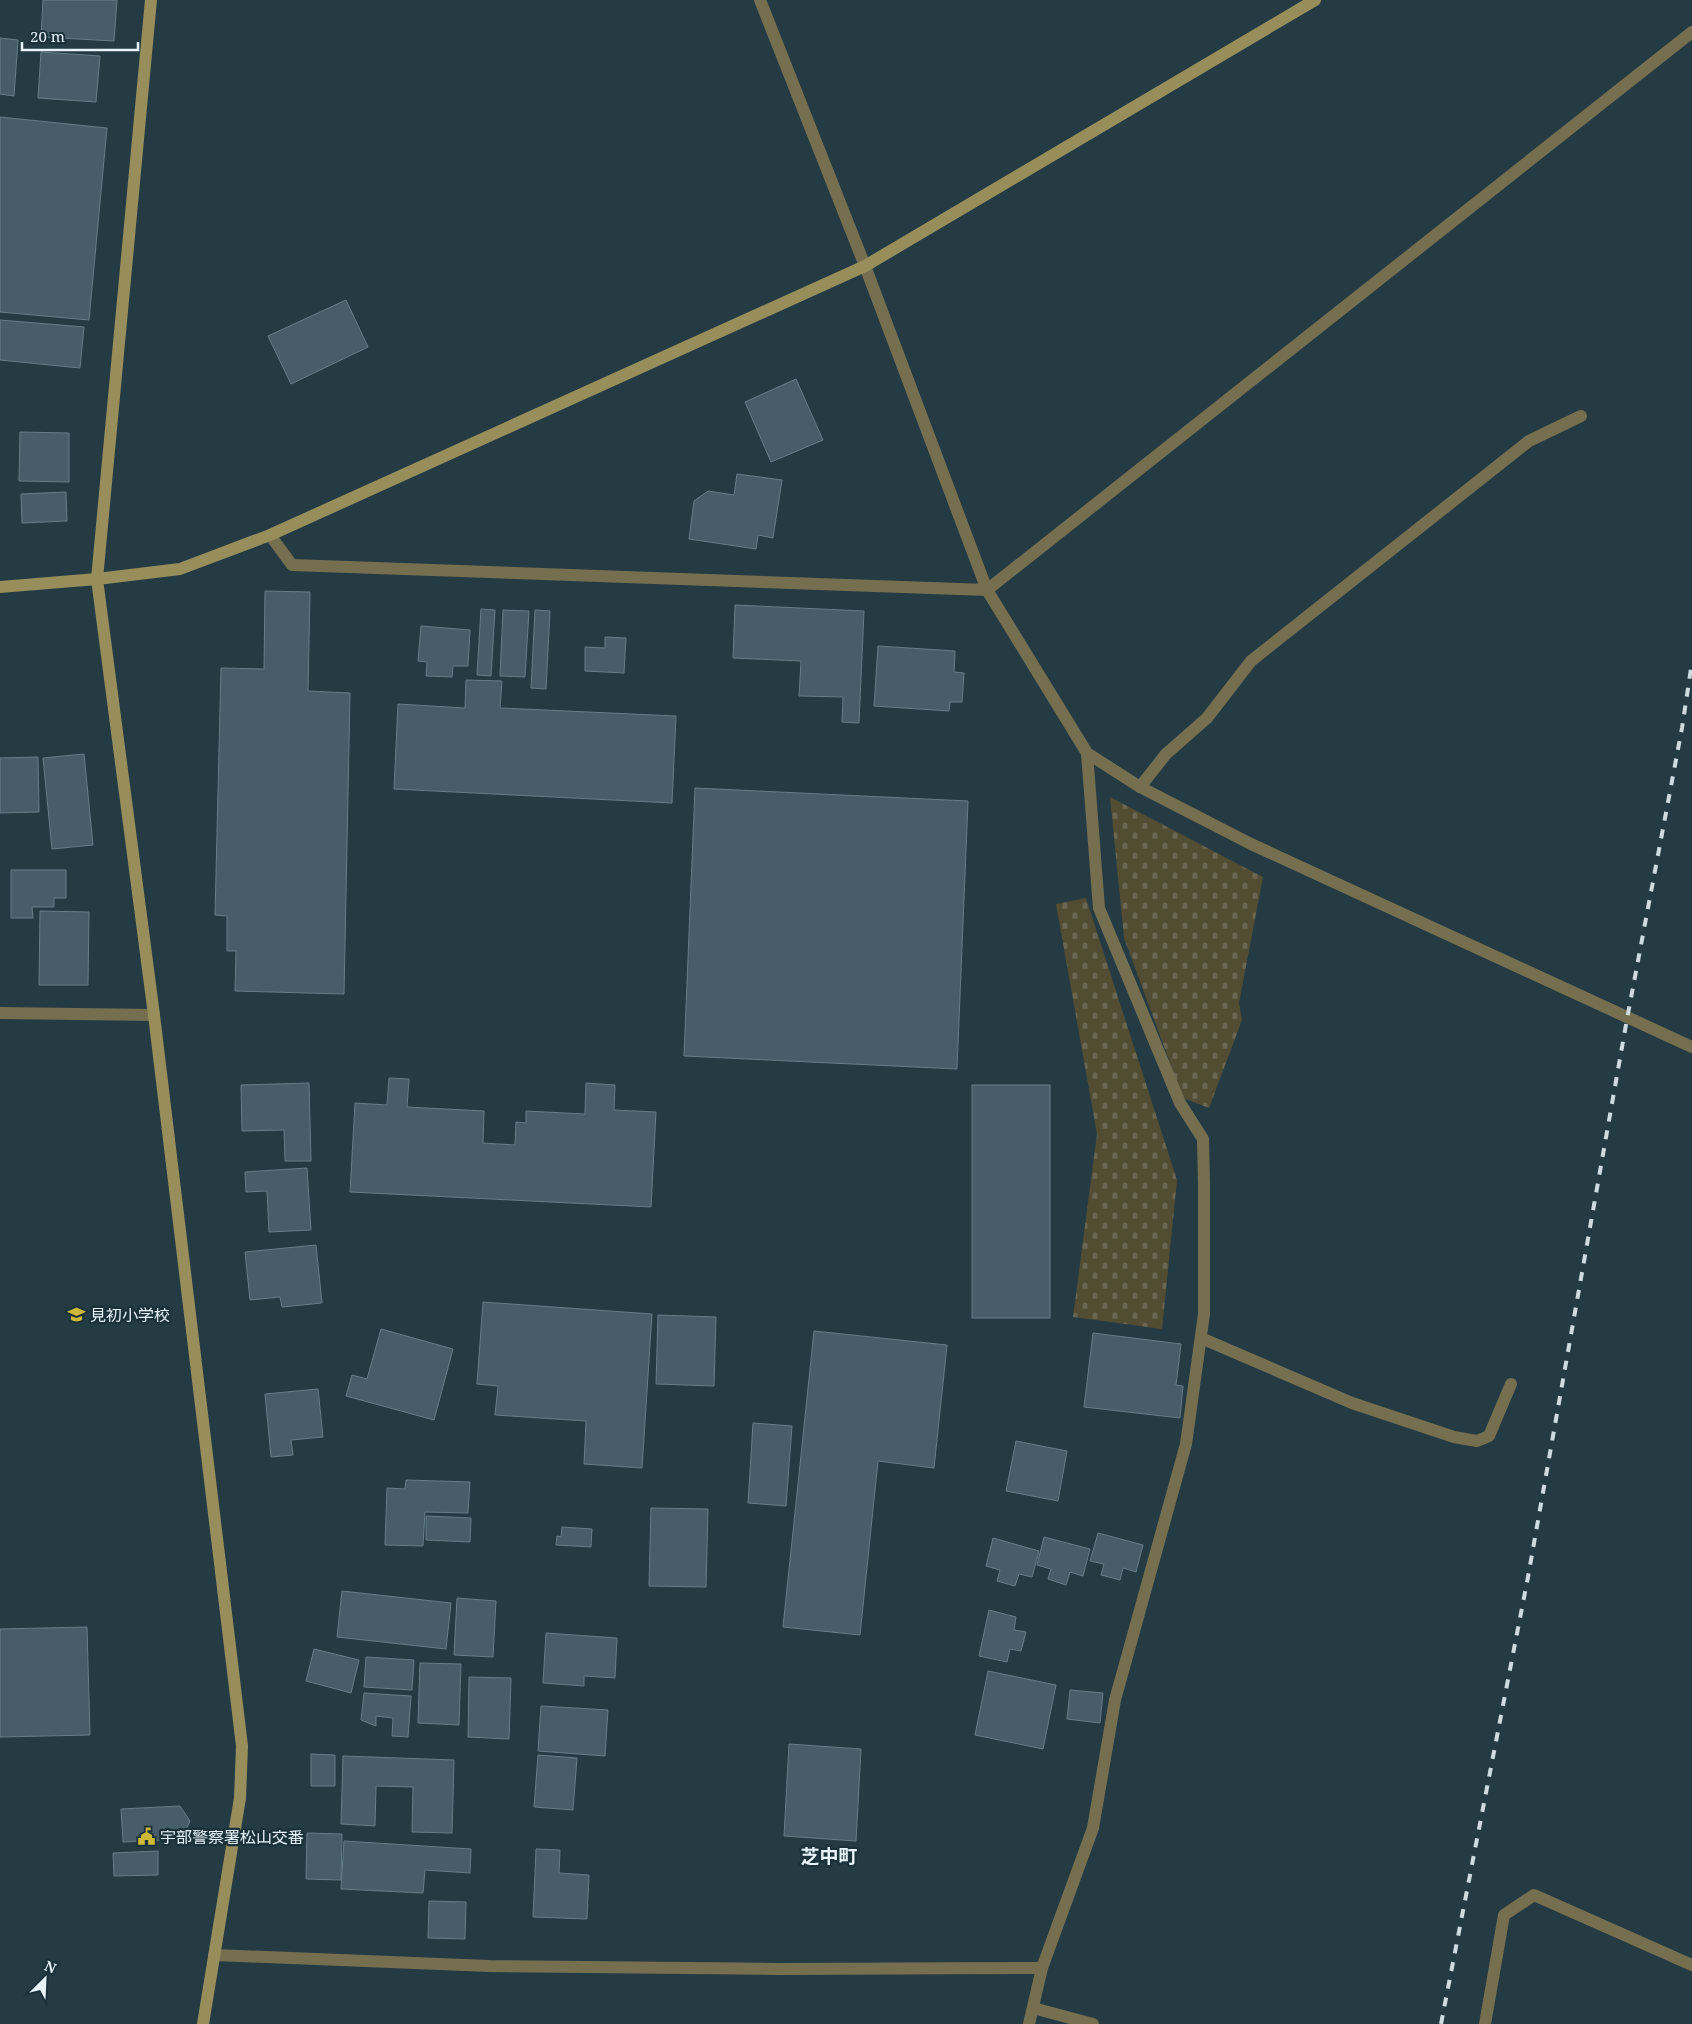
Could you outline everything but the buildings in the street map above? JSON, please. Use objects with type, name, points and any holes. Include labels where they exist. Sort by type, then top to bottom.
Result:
[{"type":"street","points":[[151,0],[97,579],[154,1015],[242,1746],[240,1798],[203,2024]]},
{"type":"street","points":[[760,0],[865,266],[987,590],[1087,753],[1140,787],[1260,848],[1692,1047]]},
{"type":"street","points":[[0,587],[97,579],[180,569],[270,535],[865,266],[1315,0]]},
{"type":"street","points":[[270,535],[292,566],[987,590],[1692,32]]},
{"type":"street","points":[[1140,787],[1166,754],[1207,718],[1251,661],[1528,441],[1581,416]]},
{"type":"street","points":[[1029,2024],[1042,1968],[1093,1828],[1115,1700],[1186,1444],[1201,1338],[1204,1296],[1202,1139],[1180,1103],[1099,908],[1087,753]]},
{"type":"street","points":[[0,1013],[154,1015]]},
{"type":"street","points":[[1201,1338],[1352,1404],[1454,1438],[1477,1441],[1489,1436],[1511,1384]]},
{"type":"street","points":[[1485,2024],[1504,1915],[1534,1895],[1692,1965]]},
{"type":"street","points":[[214,1955],[489,1966],[778,1969],[1042,1968]]},
{"type":"street","points":[[1032,2008],[1093,2024]]},
{"type":"green space","points":[[1110,797],[1263,877],[1239,1003],[1242,1020],[1209,1108],[1183,1098],[1124,938]]},
{"type":"green space","points":[[1086,898],[1177,1180],[1162,1329],[1073,1317],[1097,1134],[1056,904]]},
{"type":"railway","points":[[1441,2024],[1528,1577],[1627,1019],[1682,728],[1692,662]]},
{"type":"place","name":"見初小学校","points":[[76,1315]]},
{"type":"place","name":"宇部警察署松山交番","points":[[146,1837]]},
{"type":"district","name":"芝中町","points":[[829,1856]]}]
